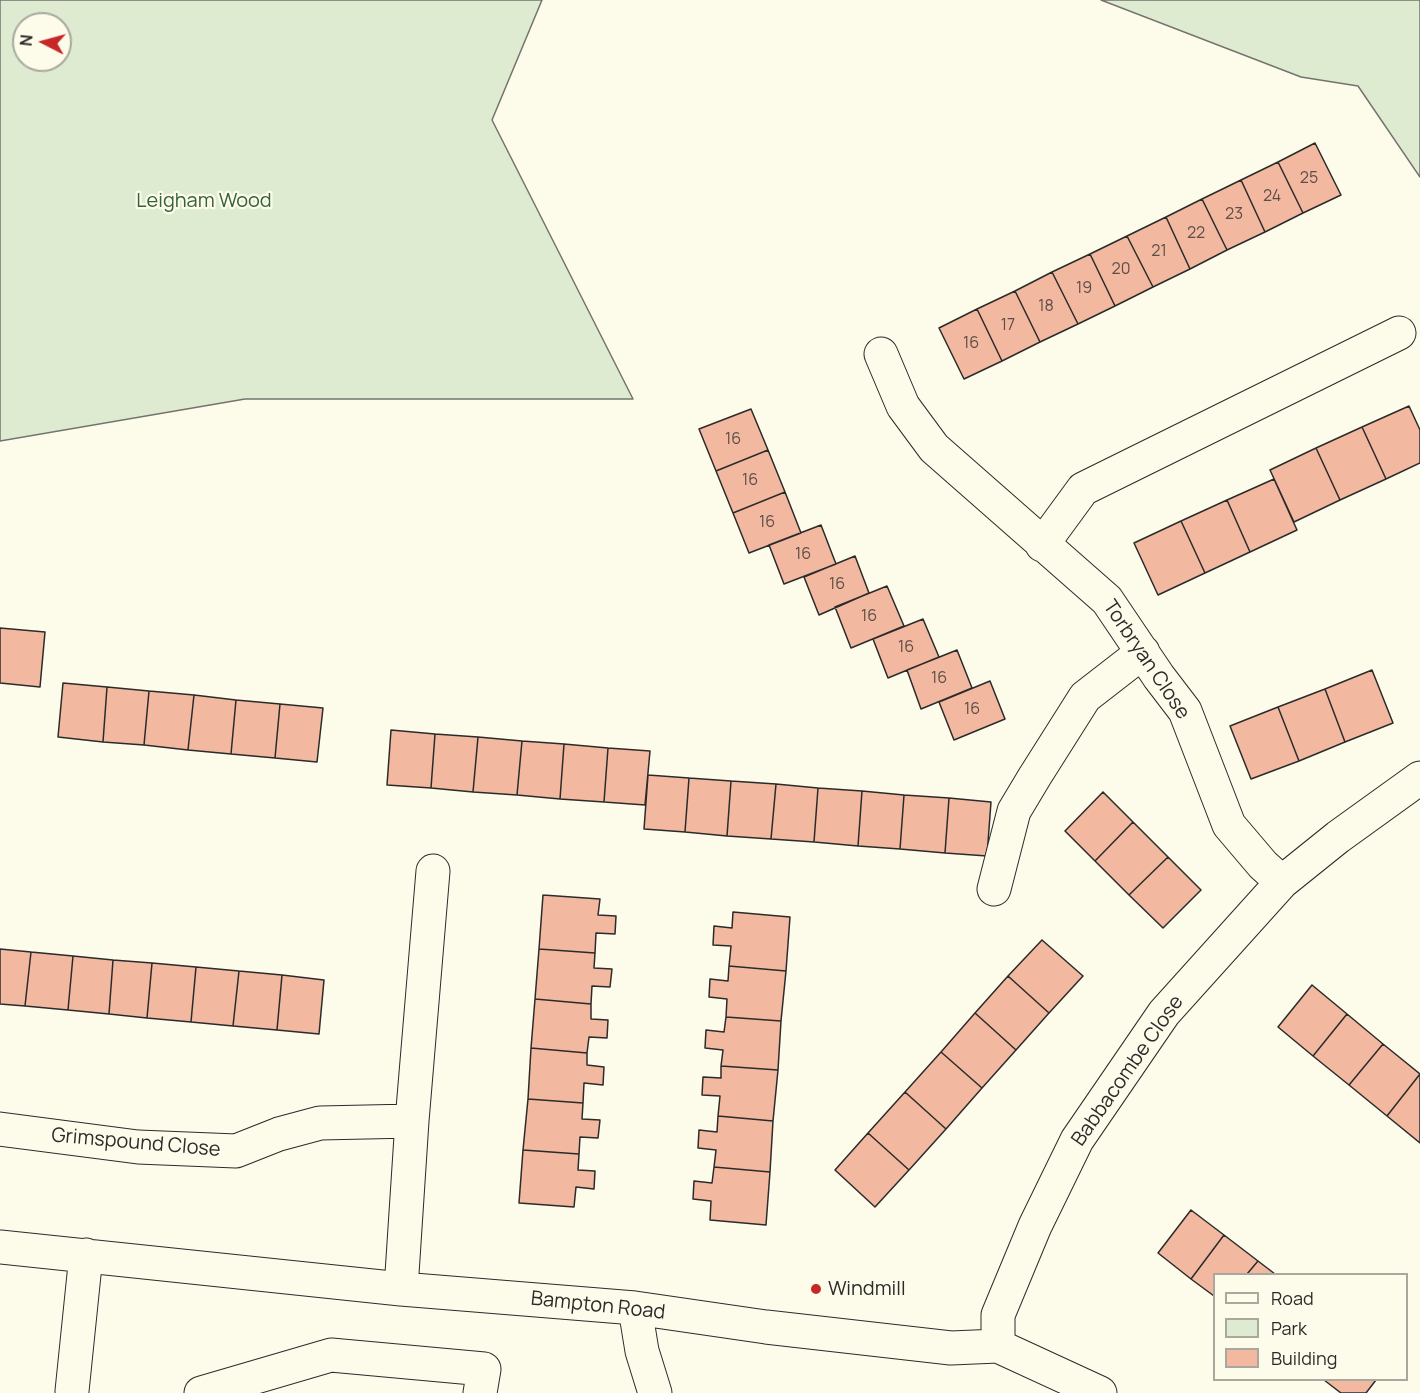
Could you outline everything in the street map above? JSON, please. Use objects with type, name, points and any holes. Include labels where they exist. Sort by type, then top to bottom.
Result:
[{"type":"street","points":[[1042,545],[1083,489],[1399,333]]},
{"type":"street","name":"Torbryan Close","points":[[881,354],[903,406],[934,448],[1107,600],[1185,711],[1229,825],[1263,865],[1282,882]]},
{"type":"street","points":[[994,889],[1014,811],[1035,776],[1085,697],[1143,652]]},
{"type":"street","name":"Babbacombe Close","points":[[998,1346],[998,1315],[1035,1226],[1077,1140],[1164,1013],[1282,882],[1338,837],[1420,778]]},
{"type":"street","points":[[401,1289],[412,1121],[433,871]]},
{"type":"street","name":"Grimspound Close","points":[[0,1129],[138,1147],[236,1151],[279,1134],[320,1123],[412,1121]]},
{"type":"street","name":"Bampton Road","points":[[0,1247],[401,1289],[635,1308],[766,1327],[951,1348],[998,1346],[1100,1393]]},
{"type":"street","points":[[72,1392],[86,1255]]},
{"type":"street","points":[[635,1308],[642,1351],[655,1393]]},
{"type":"street","points":[[201,1393],[330,1355],[484,1369],[480,1393]]},
{"type":"green space","name":"Leigham Wood","points":[[0,0],[542,0],[492,120],[633,399],[245,399],[0,441]]},
{"type":"green space","points":[[1101,0],[1420,0],[1420,177],[1358,86],[1301,77]]},
{"type":"building","points":[[1315,143],[1341,195],[1303,213],[1278,162]]},
{"type":"building","points":[[1278,162],[1303,213],[1265,232],[1241,180]]},
{"type":"building","points":[[1241,180],[1265,232],[1227,250],[1202,199]]},
{"type":"building","points":[[1202,199],[1227,250],[1190,269],[1166,217]]},
{"type":"building","points":[[1166,217],[1190,269],[1153,287],[1127,236]]},
{"type":"building","points":[[1127,236],[1153,287],[1115,306],[1090,254]]},
{"type":"building","points":[[1090,254],[1115,306],[1078,324],[1052,272]]},
{"type":"building","points":[[1052,272],[1078,324],[1040,342],[1015,291]]},
{"type":"building","points":[[1015,291],[1040,342],[1002,361],[977,309]]},
{"type":"building","points":[[977,309],[1002,361],[964,379],[939,328]]},
{"type":"building","points":[[1409,406],[1420,430],[1420,463],[1386,479],[1362,427]]},
{"type":"building","points":[[751,409],[768,450],[716,471],[699,429]]},
{"type":"building","points":[[1362,427],[1386,479],[1340,500],[1316,448]]},
{"type":"building","points":[[1316,448],[1340,500],[1294,522],[1270,470]]},
{"type":"building","points":[[768,450],[785,492],[733,513],[716,471]]},
{"type":"building","points":[[1274,479],[1297,530],[1250,552],[1227,500]]},
{"type":"building","points":[[785,492],[801,533],[749,553],[733,513]]},
{"type":"building","points":[[1227,500],[1250,552],[1205,573],[1181,521]]},
{"type":"building","points":[[1181,521],[1205,573],[1158,595],[1134,543]]},
{"type":"building","points":[[821,525],[836,564],[784,584],[769,545]]},
{"type":"building","points":[[855,556],[869,593],[819,615],[804,577]]},
{"type":"building","points":[[887,586],[904,626],[851,648],[835,607]]},
{"type":"building","points":[[923,619],[939,657],[888,678],[873,639]]},
{"type":"building","points":[[0,628],[45,632],[40,687],[0,683]]},
{"type":"building","points":[[957,650],[972,688],[921,709],[907,670]]},
{"type":"building","points":[[1372,670],[1393,723],[1345,742],[1325,689]]},
{"type":"building","points":[[990,681],[1005,719],[954,740],[939,702]]},
{"type":"building","points":[[63,683],[107,687],[103,742],[58,737]]},
{"type":"building","points":[[107,687],[149,691],[144,745],[103,742]]},
{"type":"building","points":[[1325,689],[1345,742],[1299,761],[1278,707]]},
{"type":"building","points":[[149,691],[194,695],[188,750],[144,745]]},
{"type":"building","points":[[194,695],[236,700],[231,754],[188,750]]},
{"type":"building","points":[[236,700],[280,704],[275,758],[231,754]]},
{"type":"building","points":[[280,704],[323,708],[317,762],[275,758]]},
{"type":"building","points":[[1278,707],[1299,761],[1251,779],[1230,726]]},
{"type":"building","points":[[391,730],[435,734],[431,788],[387,785]]},
{"type":"building","points":[[435,734],[478,737],[473,792],[431,788]]},
{"type":"building","points":[[478,737],[522,741],[517,795],[473,792]]},
{"type":"building","points":[[522,741],[564,744],[560,799],[517,795]]},
{"type":"building","points":[[564,744],[608,748],[604,802],[560,799]]},
{"type":"building","points":[[608,748],[650,751],[645,805],[604,802]]},
{"type":"building","points":[[648,775],[689,778],[685,832],[644,829]]},
{"type":"building","points":[[689,778],[731,781],[727,836],[685,832]]},
{"type":"building","points":[[731,781],[776,784],[771,839],[727,836]]},
{"type":"building","points":[[776,784],[818,788],[814,842],[771,839]]},
{"type":"building","points":[[818,788],[862,791],[858,846],[814,842]]},
{"type":"building","points":[[862,791],[904,795],[900,849],[858,846]]},
{"type":"building","points":[[1103,792],[1133,822],[1095,861],[1065,831]]},
{"type":"building","points":[[904,795],[949,798],[945,853],[900,849]]},
{"type":"building","points":[[949,798],[991,802],[987,856],[945,853]]},
{"type":"building","points":[[1133,822],[1168,857],[1129,895],[1095,861]]},
{"type":"building","points":[[1168,857],[1201,890],[1163,928],[1129,895]]},
{"type":"building","points":[[543,895],[600,899],[598,915],[616,916],[615,934],[596,933],[595,953],[539,949]]},
{"type":"building","points":[[733,912],[790,917],[786,971],[729,966],[731,946],[713,945],[714,926],[732,928]]},
{"type":"building","points":[[1042,940],[1083,976],[1049,1013],[1008,976]]},
{"type":"building","points":[[0,949],[31,952],[25,1006],[0,1004]]},
{"type":"building","points":[[539,949],[595,953],[594,968],[612,969],[610,987],[592,986],[591,1004],[535,999]]},
{"type":"building","points":[[31,952],[73,956],[68,1010],[25,1006]]},
{"type":"building","points":[[73,956],[113,960],[109,1014],[68,1010]]},
{"type":"building","points":[[113,960],[152,963],[147,1018],[109,1014]]},
{"type":"building","points":[[152,963],[196,967],[191,1022],[147,1018]]},
{"type":"building","points":[[729,966],[786,971],[781,1021],[726,1017],[727,999],[709,997],[710,979],[728,981]]},
{"type":"building","points":[[196,967],[239,971],[233,1026],[191,1022]]},
{"type":"building","points":[[239,971],[282,975],[277,1030],[233,1026]]},
{"type":"building","points":[[282,975],[324,980],[319,1034],[277,1030]]},
{"type":"building","points":[[1008,976],[1049,1013],[1016,1050],[975,1013]]},
{"type":"building","points":[[1312,985],[1347,1014],[1313,1056],[1278,1027]]},
{"type":"building","points":[[535,999],[591,1004],[591,1019],[608,1020],[607,1038],[589,1037],[587,1053],[531,1048]]},
{"type":"building","points":[[975,1013],[1016,1050],[982,1088],[941,1052]]},
{"type":"building","points":[[1347,1014],[1383,1044],[1349,1085],[1313,1056]]},
{"type":"building","points":[[726,1017],[781,1021],[778,1070],[721,1066],[723,1050],[705,1048],[706,1030],[724,1032]]},
{"type":"building","points":[[1383,1044],[1420,1074],[1387,1116],[1349,1085]]},
{"type":"building","points":[[531,1048],[587,1053],[587,1065],[604,1067],[603,1085],[584,1083],[583,1103],[528,1099]]},
{"type":"building","points":[[941,1052],[982,1088],[946,1129],[905,1092]]},
{"type":"building","points":[[721,1066],[778,1070],[773,1121],[718,1116],[720,1096],[702,1095],[703,1077],[721,1078]]},
{"type":"building","points":[[1420,1074],[1420,1143],[1387,1116]]},
{"type":"building","points":[[905,1092],[946,1129],[909,1170],[868,1133]]},
{"type":"building","points":[[528,1099],[583,1103],[582,1119],[600,1120],[598,1138],[580,1137],[579,1154],[523,1150]]},
{"type":"building","points":[[718,1116],[773,1121],[770,1172],[714,1167],[716,1150],[698,1148],[699,1130],[717,1132]]},
{"type":"building","points":[[868,1133],[909,1170],[875,1207],[835,1170]]},
{"type":"building","points":[[523,1150],[579,1154],[578,1170],[595,1171],[594,1189],[576,1187],[574,1207],[519,1203]]},
{"type":"building","points":[[714,1167],[770,1172],[766,1225],[710,1220],[711,1201],[693,1199],[694,1181],[712,1183]]},
{"type":"building","points":[[1191,1210],[1224,1235],[1191,1279],[1158,1253]]},
{"type":"building","points":[[1224,1235],[1258,1261],[1248,1273],[1213,1273],[1213,1295],[1191,1279]]},
{"type":"building","points":[[1258,1261],[1274,1273],[1248,1273]]},
{"type":"building","points":[[1325,1381],[1375,1381],[1366,1393],[1341,1393]]},
{"type":"place","name":"Windmill","points":[[816,1289]]}]
